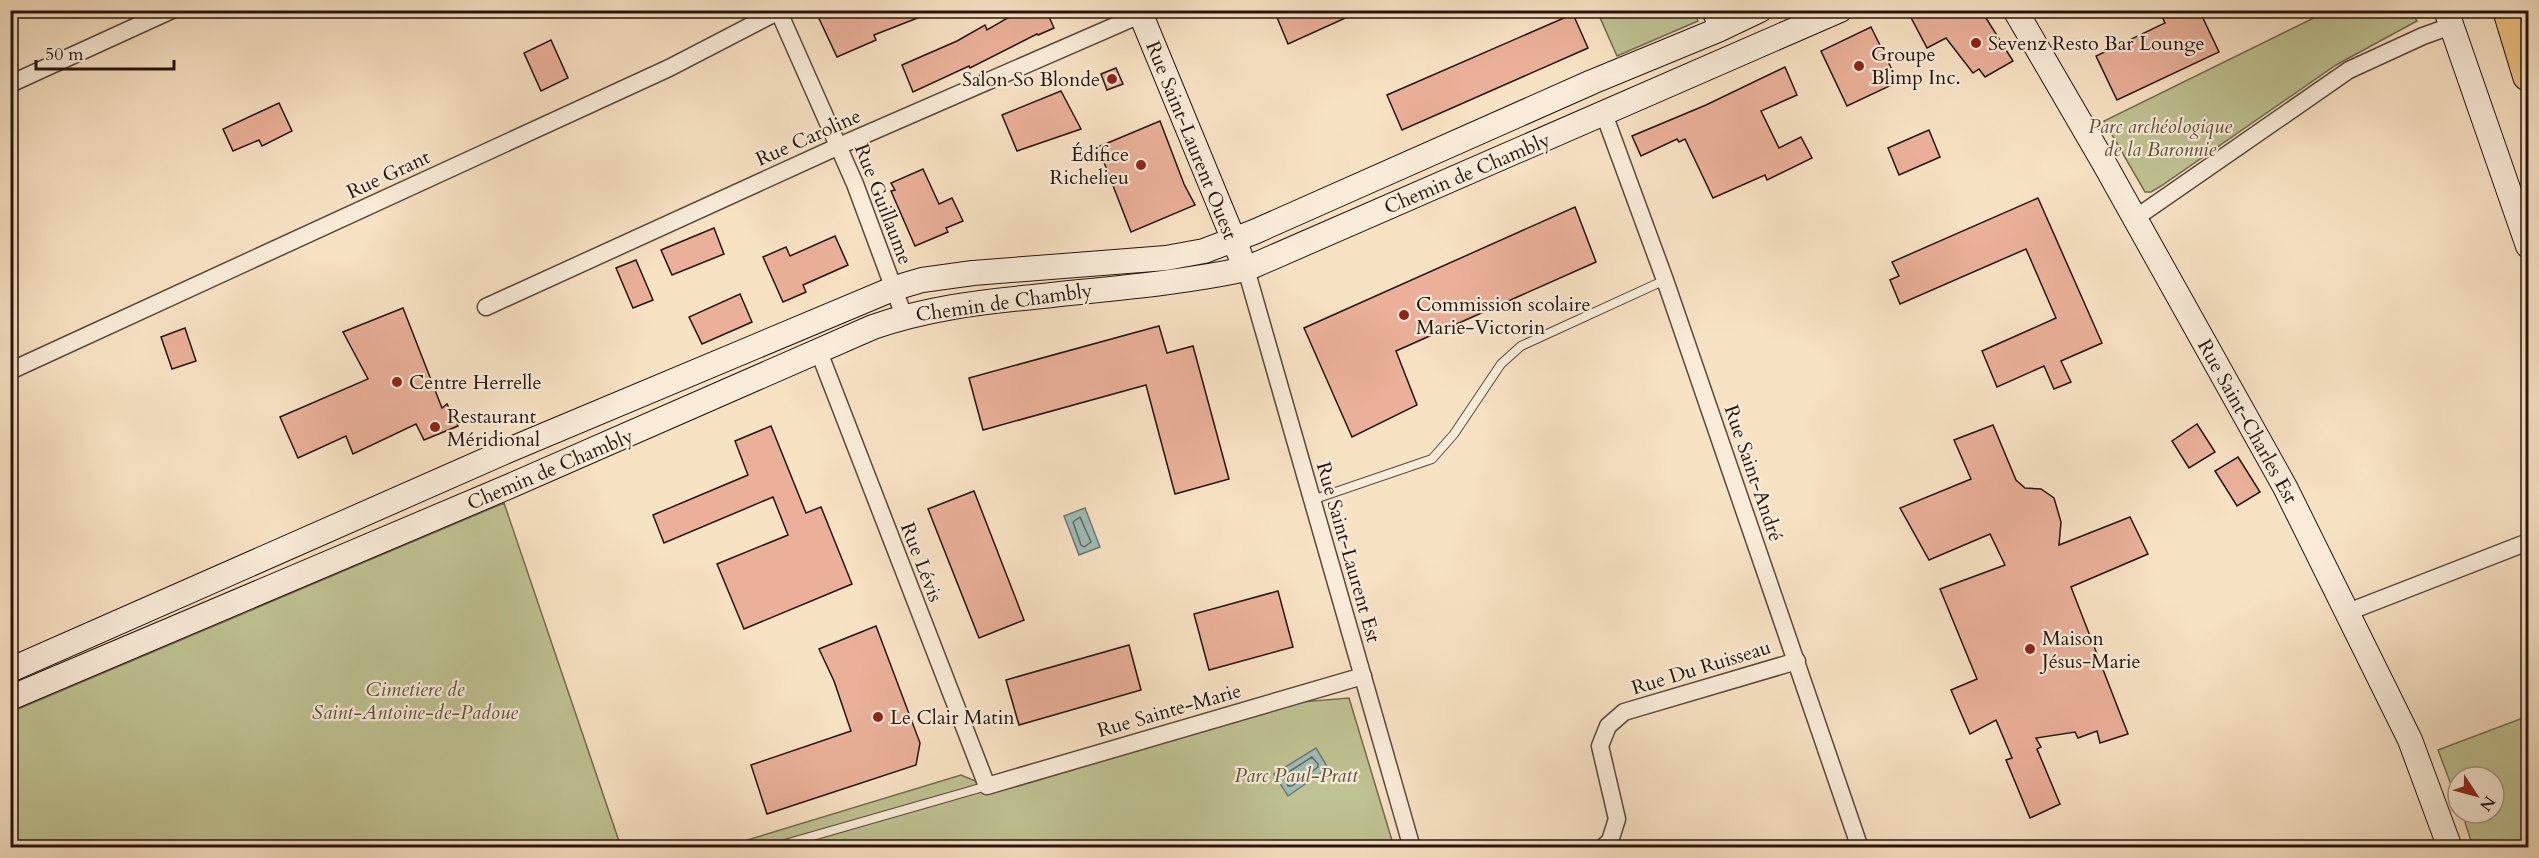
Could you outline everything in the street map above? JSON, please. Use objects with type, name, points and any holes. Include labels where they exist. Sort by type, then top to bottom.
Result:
[{"type":"highway","points":[[2508,10],[2529,76]]},
{"type":"main road","name":"Chemin de Chambly","points":[[10,670],[279,549],[895,288],[922,280],[973,273],[1166,258],[1204,251],[1234,240],[1592,82],[1714,20],[1760,10]]},
{"type":"main road","name":"Chemin de Chambly","points":[[10,698],[873,327],[904,316],[972,303],[1197,279],[1246,269],[1840,10]]},
{"type":"main road","name":"Rue Saint-Charles Est","points":[[2015,10],[2101,156],[2285,487],[2410,740],[2450,848]]},
{"type":"main road","name":"Rue Saint-Laurent Ouest","points":[[1143,12],[1246,269]]},
{"type":"main road","points":[[2448,18],[2529,246]]},
{"type":"main road","points":[[279,549],[291,579]]},
{"type":"street","points":[[10,84],[172,10]]},
{"type":"street","name":"Rue Guillaume","points":[[779,11],[839,146],[904,316]]},
{"type":"street","name":"Rue Grant","points":[[10,371],[669,68],[779,11]]},
{"type":"street","name":"Rue Caroline","points":[[486,307],[839,146],[1143,12]]},
{"type":"street","points":[[2134,219],[2349,70],[2423,36],[2448,18]]},
{"type":"street","name":"Rue Saint-André","points":[[1604,114],[1665,280],[1860,848]]},
{"type":"street","name":"Rue Saint-Laurent Est","points":[[1246,269],[1412,848]]},
{"type":"street","name":"Rue Lévis","points":[[819,352],[987,786]]},
{"type":"street","points":[[2348,612],[2529,542]]},
{"type":"street","name":"Rue Du Ruisseau","points":[[1602,848],[1610,841],[1617,819],[1600,746],[1608,726],[1624,712],[1797,661]]},
{"type":"street","name":"Rue Sainte-Marie","points":[[987,786],[1363,676]]},
{"type":"lane","points":[[1312,500],[1432,459],[1454,434],[1501,364],[1521,346],[1665,280]]},
{"type":"lane","points":[[778,846],[987,786]]},
{"type":"green space","points":[[1604,10],[1694,11],[1698,21],[1617,56],[1598,13]]},
{"type":"green space","name":"Parc archéologique de la Baronnie","points":[[2328,11],[2423,11],[2415,18],[2417,21],[2336,65],[2161,186],[2151,192],[2145,192],[2104,121]]},
{"type":"green space","name":"Cimetiere de Saint-Antoine-de-Padoue","points":[[504,503],[621,847],[12,847],[10,841],[11,712]]},
{"type":"green space","name":"Parc Paul-Pratt","points":[[1349,698],[1394,847],[721,848],[961,775],[987,786],[1263,705]]},
{"type":"green space","points":[[2528,716],[2528,847],[2473,847],[2466,825],[2506,825],[2506,765],[2446,765],[2446,771],[2438,750]]},
{"type":"water","points":[[1085,508],[1100,547],[1079,555],[1064,516]]},
{"type":"water","points":[[1316,748],[1328,768],[1288,796],[1274,774]]},
{"type":"building","points":[[815,10],[933,10],[933,12],[874,35],[876,40],[837,57]]},
{"type":"building","points":[[1021,10],[1046,10],[1054,28],[913,92],[902,65],[957,41],[985,25],[987,30]]},
{"type":"building","points":[[1274,10],[1363,10],[1288,44]]},
{"type":"building","name":"Sevenz Resto Bar Lounge","points":[[1907,10],[1926,10],[1937,16],[1946,10],[1981,10],[2013,61],[1985,77],[1979,69],[1973,73],[1946,38],[1927,48]]},
{"type":"building","points":[[2159,10],[2199,10],[2219,52],[2117,100],[2096,56],[2165,23]]},
{"type":"building","points":[[1573,14],[1588,48],[1402,130],[1387,95]]},
{"type":"building","name":"Groupe Blimp Inc.","points":[[1871,27],[1898,82],[1847,106],[1821,51]]},
{"type":"building","points":[[551,40],[568,78],[541,91],[524,53]]},
{"type":"building","points":[[1785,67],[1797,95],[1761,111],[1779,148],[1801,137],[1812,158],[1767,180],[1765,175],[1713,198],[1685,139],[1679,142],[1677,139],[1641,156],[1632,136],[1706,105]]},
{"type":"building","name":"Salon So Blonde","points":[[1116,68],[1123,84],[1107,90],[1101,74]]},
{"type":"building","points":[[1061,91],[1081,129],[1017,151],[1002,115]]},
{"type":"building","points":[[279,103],[292,131],[262,146],[259,140],[233,151],[223,129]]},
{"type":"building","name":"Édifice Richelieu","points":[[1160,121],[1184,184],[1195,205],[1131,232],[1098,147]]},
{"type":"building","points":[[1929,130],[1940,157],[1899,175],[1888,148]]},
{"type":"building","points":[[923,169],[939,204],[952,198],[963,221],[946,228],[948,232],[915,246],[891,191],[895,190],[891,183]]},
{"type":"building","points":[[2038,198],[2102,343],[2061,361],[2071,382],[2054,389],[2044,366],[1997,387],[1982,351],[2056,318],[2026,249],[1900,304],[1890,280],[1899,276],[1892,262]]},
{"type":"building","name":"Commission scolaire Marie-Victorin","points":[[1575,207],[1596,262],[1396,351],[1417,405],[1352,437],[1304,328]]},
{"type":"building","points":[[714,228],[724,254],[672,275],[661,250]]},
{"type":"building","points":[[835,236],[848,265],[803,285],[806,292],[783,302],[763,257],[786,247],[790,256]]},
{"type":"building","points":[[636,260],[653,300],[633,308],[616,268]]},
{"type":"building","points":[[740,294],[752,322],[702,344],[689,317]]},
{"type":"building","name":"Centre Herrelle","points":[[403,308],[442,408],[447,404],[458,426],[424,440],[416,424],[353,454],[346,436],[298,458],[280,417],[368,379],[343,332]]},
{"type":"building","points":[[1159,326],[1167,353],[1193,346],[1229,479],[1175,494],[1146,385],[983,430],[969,378]]},
{"type":"building","points":[[185,328],[196,361],[172,369],[161,337]]},
{"type":"building","points":[[2197,424],[2215,452],[2189,468],[2172,441]]},
{"type":"building","name":"Maison Jésus-Marie","points":[[1993,425],[2016,480],[2025,488],[2041,489],[2054,498],[2061,522],[2059,545],[2130,517],[2148,554],[2071,587],[2128,734],[2100,743],[2097,731],[2078,738],[2075,732],[2036,738],[2041,747],[2037,749],[2060,804],[2030,818],[2006,760],[2012,758],[1996,720],[1970,734],[1951,690],[1977,679],[1940,589],[2005,565],[1990,534],[1929,560],[1900,508],[1971,479],[1954,440]]},
{"type":"building","points":[[771,426],[806,513],[821,507],[852,584],[744,629],[717,564],[788,535],[773,497],[664,543],[653,515],[748,475],[735,441]]},
{"type":"building","points":[[2238,457],[2260,492],[2237,506],[2215,471]]},
{"type":"building","points":[[974,491],[1024,620],[979,638],[928,509]]},
{"type":"building","points":[[1278,591],[1293,647],[1209,670],[1194,614]]},
{"type":"building","name":"Le Clair Matin","points":[[876,626],[920,743],[916,765],[767,814],[751,765],[851,731],[834,681],[819,649]]},
{"type":"building","points":[[1129,645],[1141,690],[1019,725],[1006,680]]},
{"type":"place","name":"Sevenz Resto Bar Lounge","points":[[1976,43]]},
{"type":"place","name":"Groupe Blimp Inc.","points":[[1859,66]]},
{"type":"place","name":"Salon So Blonde","points":[[1112,79]]},
{"type":"place","name":"Édifice Richelieu","points":[[1141,165]]},
{"type":"place","name":"Commission scolaire Marie-Victorin","points":[[1404,315]]},
{"type":"place","name":"Centre Herrelle","points":[[397,382]]},
{"type":"place","name":"Restaurant Méridional","points":[[435,427]]},
{"type":"place","name":"Maison Jésus-Marie","points":[[2030,649]]},
{"type":"place","name":"Le Clair Matin","points":[[878,717]]}]
